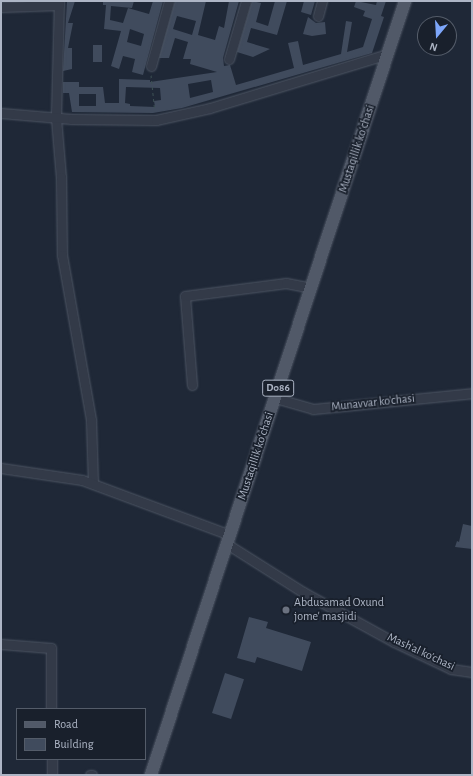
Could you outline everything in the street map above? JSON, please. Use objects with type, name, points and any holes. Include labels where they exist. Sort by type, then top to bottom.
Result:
[{"type":"main road","name":"Mustaqillik koʻchasi","points":[[151,775],[405,1]]},
{"type":"street","points":[[150,66],[169,1]]},
{"type":"street","points":[[229,59],[246,1]]},
{"type":"street","points":[[318,16],[322,1]]},
{"type":"street","points":[[1,7],[59,3],[56,118],[61,177],[62,255],[91,420],[93,483]]},
{"type":"street","points":[[1,114],[56,118],[156,120],[210,108],[388,54]]},
{"type":"street","points":[[192,385],[185,296],[286,283],[311,288]]},
{"type":"street","name":"Munavvar ko'chasi","points":[[275,398],[313,409],[472,393]]},
{"type":"street","name":"Mash'al ko'chasi","points":[[1,468],[93,483],[229,540],[302,592],[394,642],[452,669],[472,672]]},
{"type":"street","points":[[1,644],[51,648],[51,708]]},
{"type":"street","points":[[52,760],[52,775]]},
{"type":"path","points":[[150,66],[156,120]]},
{"type":"building","points":[[67,1],[75,1],[68,23],[73,23],[68,48],[72,48],[72,69],[63,71]]},
{"type":"building","points":[[103,1],[134,1],[132,8],[111,6],[110,20],[123,23],[128,8],[149,14],[153,1],[163,1],[143,75],[132,72],[135,59],[123,56],[119,69],[111,66],[121,31],[104,29],[106,5],[103,5]],"holes":[[[130,29],[144,34],[141,46],[127,42]]]},
{"type":"building","points":[[175,1],[206,1],[198,35],[215,40],[219,26],[224,28],[229,1],[239,1],[223,58],[224,66],[230,65],[236,85],[294,68],[288,43],[298,41],[303,65],[341,54],[346,21],[352,22],[347,52],[363,47],[372,19],[363,16],[365,11],[354,7],[356,1],[376,5],[377,1],[386,1],[381,16],[384,17],[372,53],[182,108],[153,113],[72,112],[69,93],[63,93],[63,82],[79,82],[79,87],[103,87],[105,103],[119,103],[119,79],[150,80],[150,82],[217,72],[190,64],[191,59],[183,59],[188,42],[175,38],[169,58],[159,58]],"holes":[[[177,16],[196,21],[192,35],[173,29]],[[211,80],[213,92],[190,98],[188,84]],[[126,87],[160,88],[161,100],[154,101],[155,107],[130,106],[130,104],[125,103]],[[79,94],[96,94],[96,106],[79,106]]]},
{"type":"building","points":[[252,1],[261,3],[256,22],[268,26],[275,1],[287,1],[277,35],[251,28],[247,42],[270,49],[253,57],[237,52]]},
{"type":"building","points":[[304,1],[315,1],[311,15],[301,12]]},
{"type":"building","points":[[308,17],[316,23],[325,22],[326,34],[312,36],[303,34]]},
{"type":"building","points":[[93,45],[102,45],[102,62],[93,62]]},
{"type":"building","points":[[463,524],[472,526],[472,549],[455,547],[457,541],[459,542]]},
{"type":"building","points":[[249,617],[268,622],[266,628],[311,642],[302,671],[257,657],[255,663],[237,658]]},
{"type":"building","points":[[225,673],[244,679],[231,719],[212,713]]},
{"type":"place","name":"Abdusamad Oxund jome' masjidi","points":[[286,610]]}]
